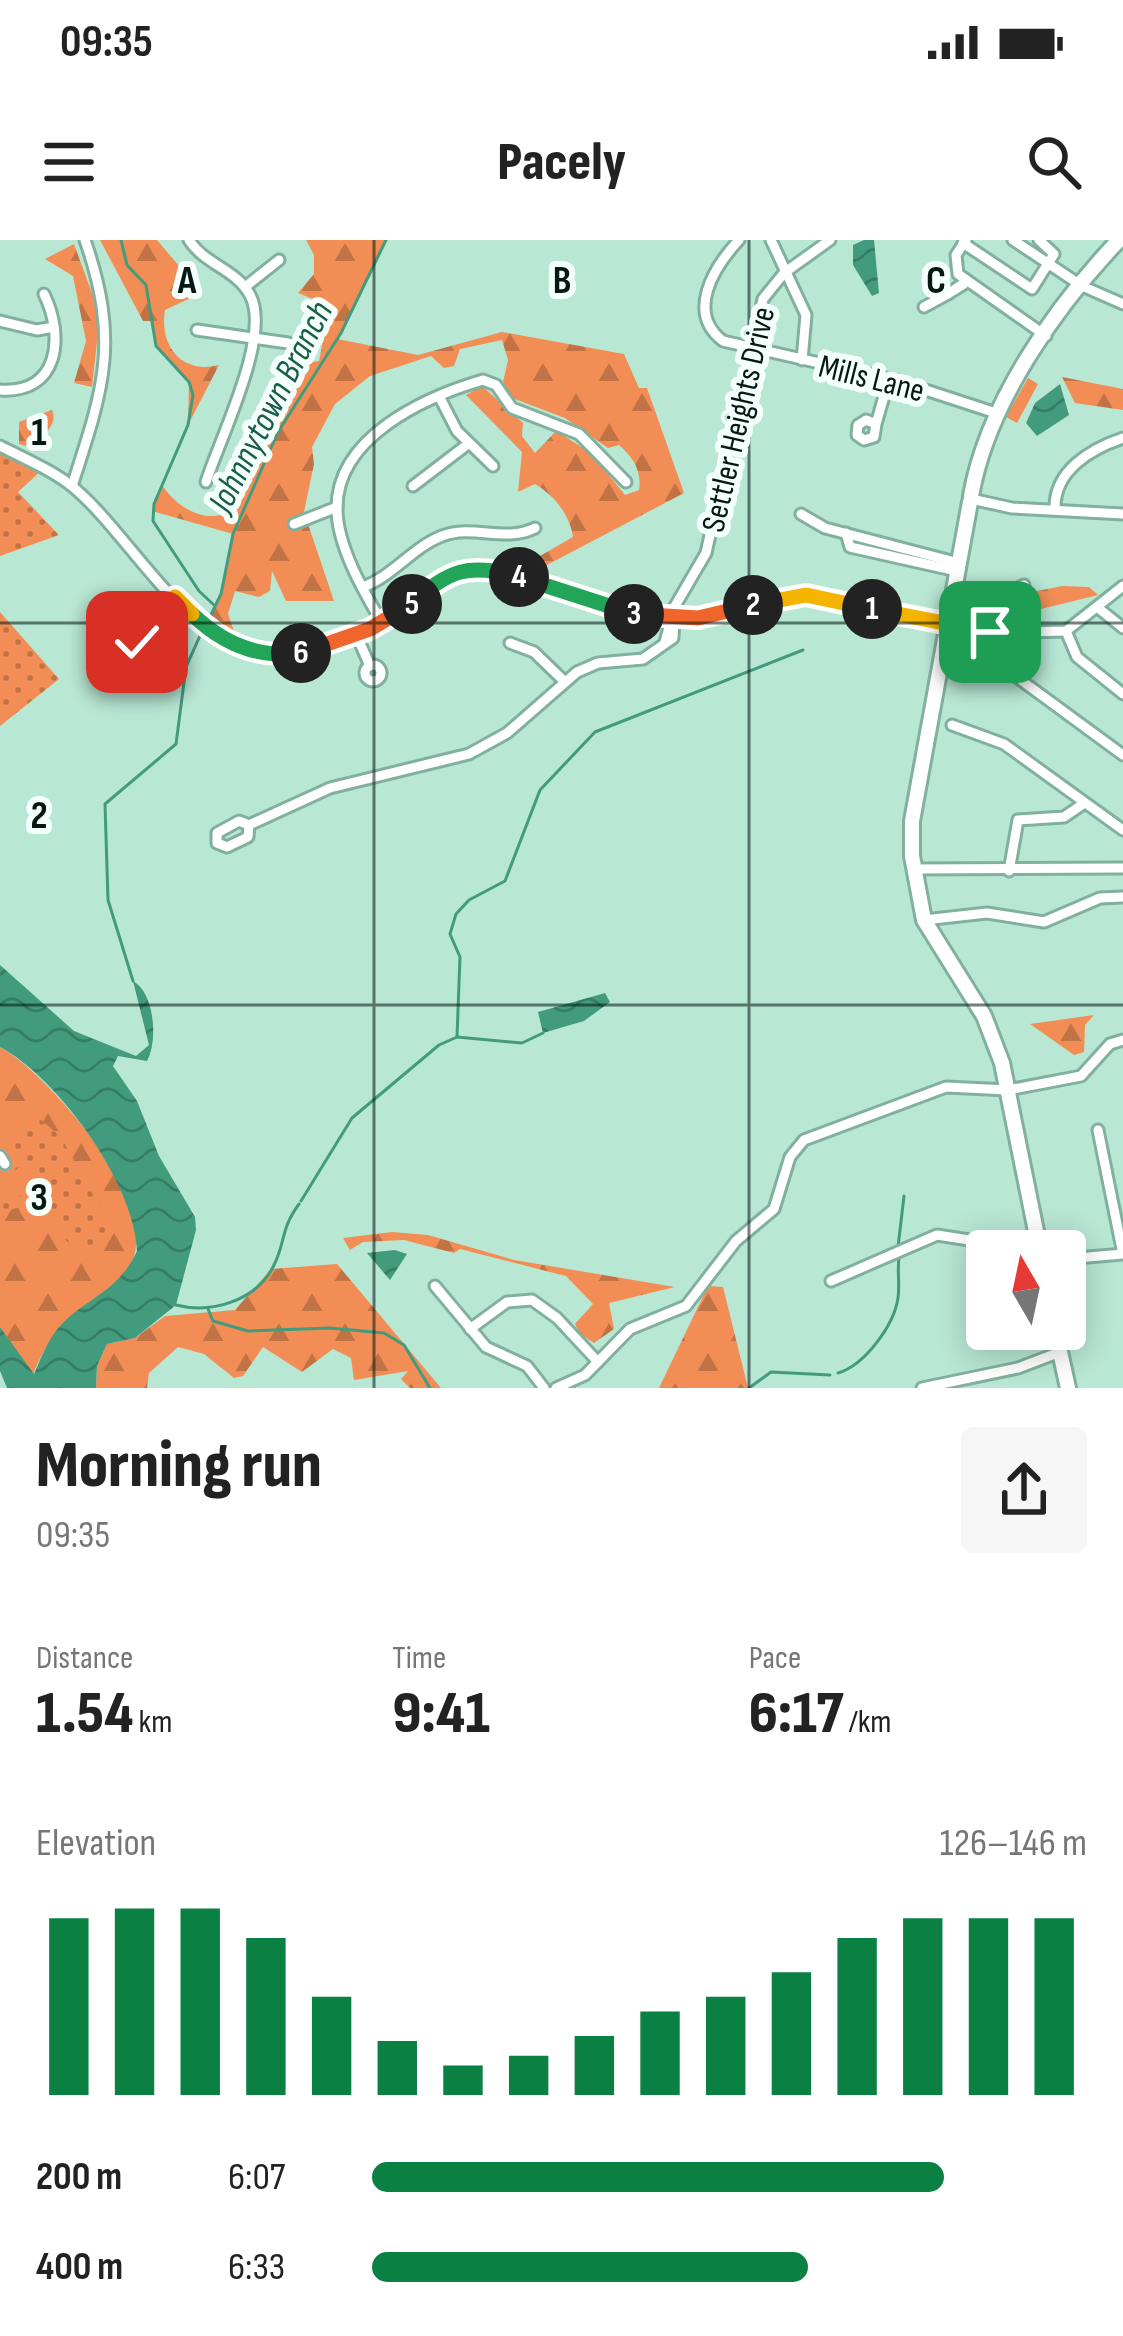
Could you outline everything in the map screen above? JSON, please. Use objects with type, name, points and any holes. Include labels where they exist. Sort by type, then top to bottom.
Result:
[{"type":"main road","points":[[1036,1230],[993,1035],[924,920],[914,868],[912,821],[971,499],[996,413],[1046,336],[1119,240]]},
{"type":"main road","points":[[1082,286],[1123,249]]},
{"type":"main road","points":[[1060,1352],[1068,1388]]},
{"type":"street","points":[[72,486],[102,384],[108,342],[101,286],[86,240]]},
{"type":"street","points":[[190,240],[202,258],[237,277],[258,320],[246,379],[228,414],[206,482]]},
{"type":"street","name":"Mills Lane","points":[[740,240],[705,292],[703,313],[710,331],[750,349],[889,379],[996,413]]},
{"type":"street","points":[[771,240],[806,315],[802,360]]},
{"type":"street","name":"Settler Heights Drive","points":[[565,682],[585,668],[643,659],[665,644],[675,606],[706,554],[763,299],[784,273],[830,240]]},
{"type":"street","points":[[1013,240],[1082,286],[1123,304]]},
{"type":"street","points":[[958,288],[955,265],[964,242],[1030,289],[1053,250],[1039,240]]},
{"type":"street","points":[[244,287],[279,260]]},
{"type":"street","points":[[924,307],[958,288]]},
{"type":"street","points":[[958,288],[1046,336]]},
{"type":"street","points":[[0,390],[28,388],[45,376],[56,352],[44,294]]},
{"type":"street","points":[[0,320],[37,330],[54,327]]},
{"type":"street","points":[[197,330],[288,344]]},
{"type":"street","points":[[876,424],[889,379]]},
{"type":"street","points":[[382,623],[363,586],[337,507],[345,470],[385,425],[474,382],[489,382],[512,408],[579,434],[626,482]]},
{"type":"street","points":[[440,398],[468,444],[494,466]]},
{"type":"street","points":[[1055,509],[1058,483],[1067,472],[1103,445],[1123,438]]},
{"type":"street","points":[[413,486],[468,444]]},
{"type":"street","points":[[0,446],[72,486],[208,629],[238,646],[279,655],[314,650],[382,623],[443,576],[472,567],[495,569],[633,614],[674,619],[806,595],[995,632],[1066,631],[1123,586]]},
{"type":"street","points":[[971,499],[1123,514]]},
{"type":"street","points":[[294,524],[337,507]]},
{"type":"street","points":[[801,514],[806,521],[846,533],[850,547],[958,567]]},
{"type":"street","points":[[363,586],[443,536],[474,530],[514,536],[535,528]]},
{"type":"street","points":[[1024,585],[1009,592],[996,608],[998,657],[1010,677],[1123,754]]},
{"type":"street","points":[[136,637],[175,597]]},
{"type":"street","points":[[1097,608],[1123,628]]},
{"type":"street","points":[[1066,631],[1077,658],[1123,694]]},
{"type":"street","points":[[356,634],[370,666]]},
{"type":"street","points":[[249,825],[330,788],[470,754],[507,733],[565,682],[534,652],[510,643]]},
{"type":"street","points":[[952,725],[1004,744],[1123,830]]},
{"type":"street","points":[[1009,871],[1018,820],[1064,818],[1083,804]]},
{"type":"street","points":[[914,868],[1123,868]]},
{"type":"street","points":[[924,920],[987,914],[1044,922],[1100,898],[1123,897]]},
{"type":"street","points":[[556,1388],[580,1379],[631,1329],[686,1306],[736,1241],[774,1209],[790,1157],[804,1140],[946,1087],[1008,1090],[1081,1076],[1110,1043],[1123,1040]]},
{"type":"street","points":[[1086,1258],[1123,1255],[1098,1130]]},
{"type":"street","points":[[831,1281],[937,1235],[966,1240]]},
{"type":"street","points":[[435,1286],[490,1350],[527,1366],[544,1388]]},
{"type":"street","points":[[470,1329],[502,1304],[532,1300],[557,1318],[598,1362]]},
{"type":"street","points":[[922,1388],[1018,1368],[1060,1352]]},
{"type":"green space","points":[[100,240],[157,240],[195,285],[199,294],[165,310],[164,323],[169,345],[184,361],[194,366],[219,365],[188,425],[189,382],[156,346],[151,321],[143,321]]},
{"type":"green space","points":[[306,240],[386,240],[337,339],[418,355],[502,332],[624,354],[639,388],[647,388],[684,493],[526,576],[481,566],[481,558],[526,564],[573,537],[565,513],[549,494],[535,484],[518,492],[522,452],[466,395],[482,386],[523,423],[522,436],[535,453],[556,431],[591,453],[625,495],[639,490],[638,471],[619,445],[608,448],[565,418],[512,398],[503,382],[508,360],[502,340],[460,349],[454,366],[444,368],[431,356],[370,376],[335,404],[312,447],[314,464],[304,512],[334,601],[286,601],[272,571],[270,591],[259,597],[235,591],[228,614],[235,634],[229,639],[207,623],[221,594],[233,534],[152,511],[162,485],[189,510],[206,516],[224,514],[221,485],[239,477],[266,405],[287,375],[319,361],[324,336],[317,334],[314,320],[320,302],[298,293],[314,274],[314,255]]},
{"type":"green space","points":[[74,244],[100,315],[92,387],[74,383],[86,341],[73,276],[45,259]]},
{"type":"green space","points":[[1062,377],[1123,389],[1123,410],[1075,403]]},
{"type":"green space","points":[[1028,378],[1038,384],[1017,423],[1006,417]]},
{"type":"green space","points":[[52,410],[53,421],[44,435],[30,447],[19,444],[19,422]]},
{"type":"green space","points":[[0,443],[43,469],[18,492],[59,535],[0,556]]},
{"type":"green space","points":[[1062,586],[1089,587],[1098,595],[1041,609],[1013,596]]},
{"type":"green space","points":[[0,612],[59,679],[0,726]]},
{"type":"green space","points":[[1094,1015],[1085,1025],[1084,1052],[1074,1055],[1030,1024]]},
{"type":"green space","points":[[0,1047],[136,1232],[13,1349],[0,1327]]},
{"type":"green space","points":[[0,1047],[46,1084],[96,1144],[131,1211],[136,1241],[130,1266],[119,1282],[55,1335],[33,1375],[0,1327],[0,1227],[10,1210],[40,1201],[62,1237],[81,1253],[101,1240],[109,1224],[61,1137],[33,1113],[24,1116],[28,1128],[15,1144],[0,1147]]},
{"type":"green space","points":[[32,1166],[35,1184],[16,1198],[6,1197],[0,1169],[10,1176],[19,1167]]},
{"type":"green space","points":[[392,1232],[428,1235],[514,1260],[675,1287],[609,1303],[614,1329],[594,1343],[575,1324],[593,1304],[566,1276],[404,1240],[363,1242],[350,1250],[343,1238]]},
{"type":"green space","points":[[337,1264],[441,1388],[410,1388],[401,1379],[408,1371],[354,1380],[351,1358],[333,1349],[302,1372],[263,1347],[243,1376],[234,1378],[204,1354],[178,1347],[149,1373],[147,1388],[96,1388],[97,1366],[107,1344],[135,1338],[165,1316],[235,1310],[271,1269]]},
{"type":"green space","points":[[708,1286],[723,1287],[748,1388],[659,1388]]},
{"type":"water","points":[[874,240],[879,293],[872,296],[853,265],[853,245]]},
{"type":"water","points":[[1060,384],[1069,415],[1037,436],[1026,423],[1035,403]]},
{"type":"water","points":[[0,965],[74,1031],[136,1056],[149,1045],[133,981],[150,1007],[153,1031],[147,1061],[118,1056],[113,1066],[137,1101],[159,1156],[195,1217],[196,1230],[176,1305],[135,1338],[107,1344],[97,1366],[96,1388],[7,1388],[0,1371],[0,1327],[34,1374],[57,1329],[116,1281],[137,1251],[123,1195],[90,1136],[46,1083],[0,1047]]},
{"type":"water","points":[[605,993],[610,1002],[584,1021],[543,1033],[538,1012]]},
{"type":"water","points":[[395,1250],[407,1254],[390,1280],[367,1253]]},
{"type":"waterway","points":[[121,240],[127,265],[146,285],[156,346],[189,382],[193,395],[188,425],[154,504],[153,521],[199,591],[215,606]]},
{"type":"waterway","name":"Johnnytown Branch","points":[[208,621],[221,594],[233,534],[278,432],[341,333],[386,240]]},
{"type":"waterway","name":"Johnnytown Branch","points":[[133,981],[108,900],[105,804],[176,744],[186,667],[203,629]]},
{"type":"waterway","points":[[457,1037],[460,957],[450,934],[456,914],[469,900],[505,881],[540,790],[595,732],[803,650]]},
{"type":"waterway","points":[[301,1201],[352,1118],[439,1045],[457,1037],[522,1043],[543,1033]]},
{"type":"waterway","points":[[898,1247],[904,1196]]},
{"type":"waterway","points":[[176,1305],[218,1306],[256,1288],[274,1265],[299,1204]]},
{"type":"waterway","points":[[838,1373],[868,1353],[891,1320],[898,1298],[899,1258]]},
{"type":"waterway","points":[[208,1309],[213,1321],[248,1331],[330,1328],[384,1333],[404,1345],[430,1388]]},
{"type":"waterway","points":[[749,1388],[771,1372],[830,1375]]},
{"type":"route","points":[[137,642],[136,637],[175,597],[205,626],[238,646],[279,655],[314,650],[393,618],[443,576],[472,567],[495,569],[647,617],[698,618],[806,595],[990,632]]}]
